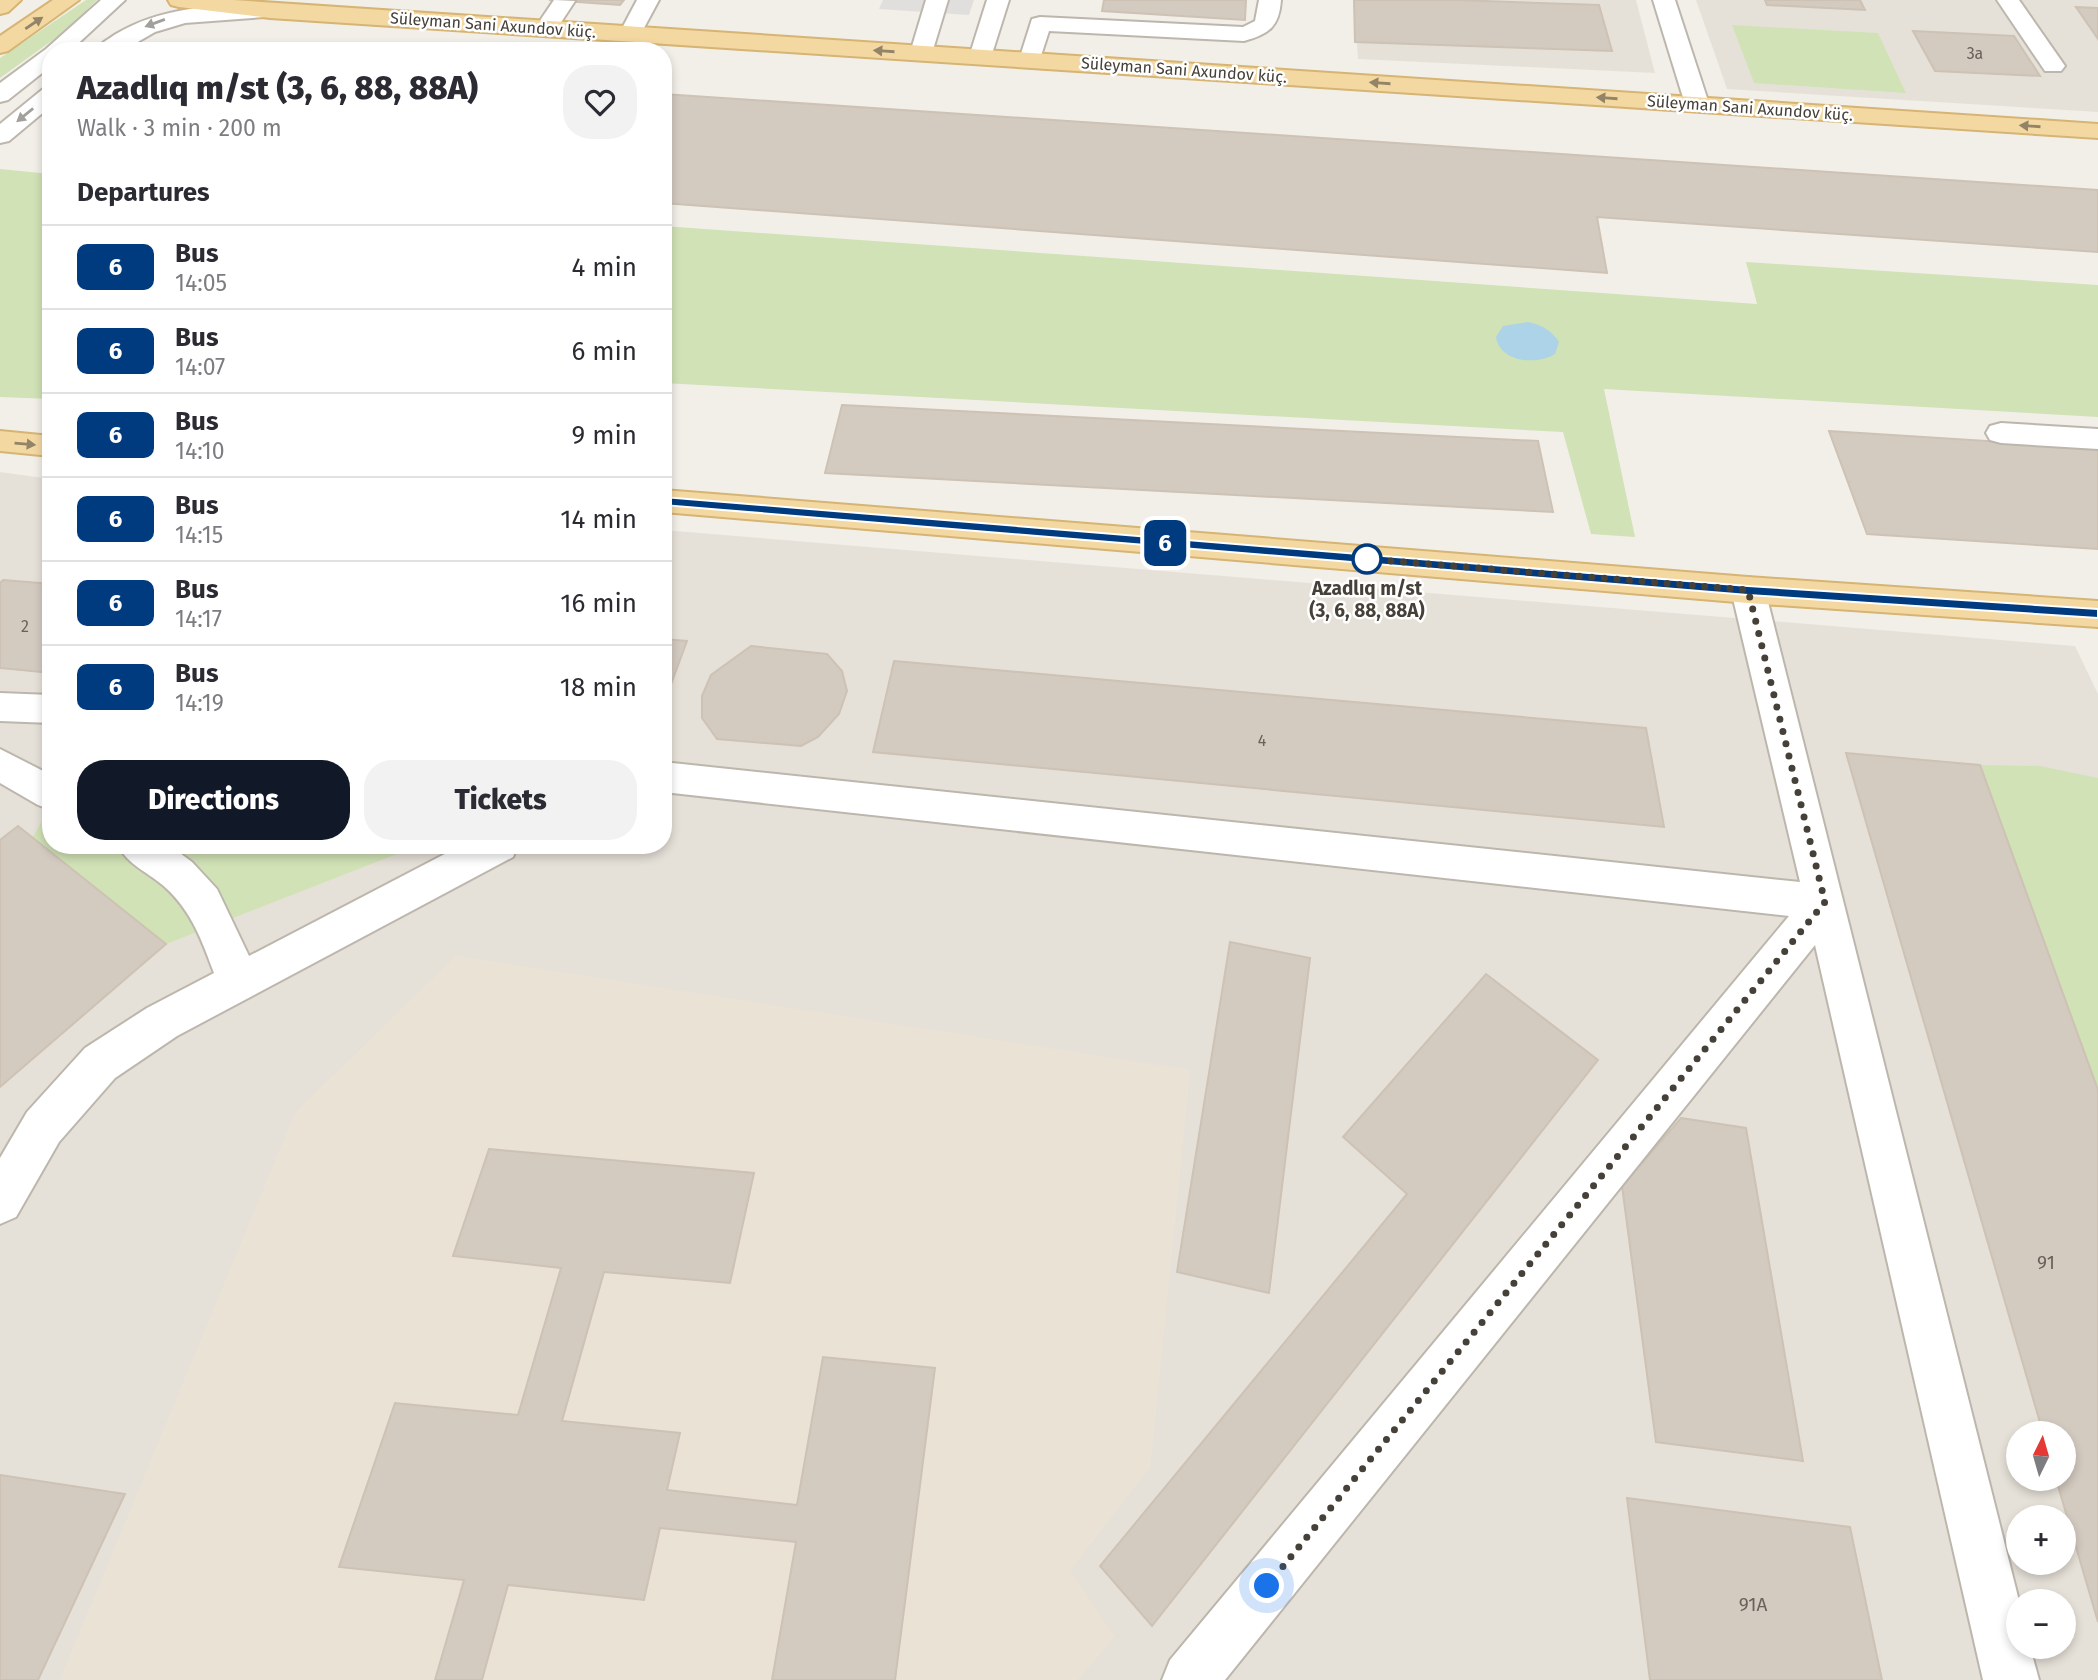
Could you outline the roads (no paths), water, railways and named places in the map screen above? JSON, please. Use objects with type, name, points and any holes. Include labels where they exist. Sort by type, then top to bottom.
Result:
[{"type":"main road","points":[[0,7],[10,0]]},
{"type":"main road","points":[[0,46],[68,0]]},
{"type":"main road","name":"Süleyman Sani Axundov küç.","points":[[179,0],[270,10],[2098,131]]},
{"type":"main road","points":[[0,441],[42,445]]},
{"type":"main road","points":[[672,502],[1748,590],[2098,614]]},
{"type":"street","points":[[66,42],[114,0]]},
{"type":"street","points":[[630,34],[648,0]]},
{"type":"street","points":[[921,53],[937,0]]},
{"type":"street","points":[[980,57],[998,0]]},
{"type":"street","points":[[1030,60],[1046,0]]},
{"type":"street","points":[[1040,24],[1244,34],[1261,30],[1268,21],[1270,0]]},
{"type":"street","points":[[1664,0],[1697,104]]},
{"type":"street","points":[[2008,0],[2053,66]]},
{"type":"street","points":[[546,28],[564,1]]},
{"type":"street","points":[[118,42],[131,33],[177,16],[270,10]]},
{"type":"street","points":[[0,95],[42,62]]},
{"type":"street","points":[[0,136],[42,101]]},
{"type":"street","points":[[2001,433],[2098,439]]},
{"type":"street","points":[[1748,590],[2011,1680]]},
{"type":"street","points":[[0,707],[42,709]]},
{"type":"street","points":[[0,764],[42,789]]},
{"type":"street","points":[[672,778],[1825,902]]},
{"type":"street","points":[[152,854],[171,865],[209,908],[237,981]]},
{"type":"street","points":[[0,1202],[43,1127],[100,1063],[162,1022],[482,854]]},
{"type":"street","points":[[1199,1677],[1825,902]]},
{"type":"water","points":[[1528,322],[1546,329],[1556,338],[1559,342],[1555,354],[1539,360],[1529,360],[1512,357],[1504,352],[1496,337],[1503,326]]},
{"type":"place","name":"Azadlıq m/st (3, 6, 88, 88A)","points":[[1367,559]]}]
